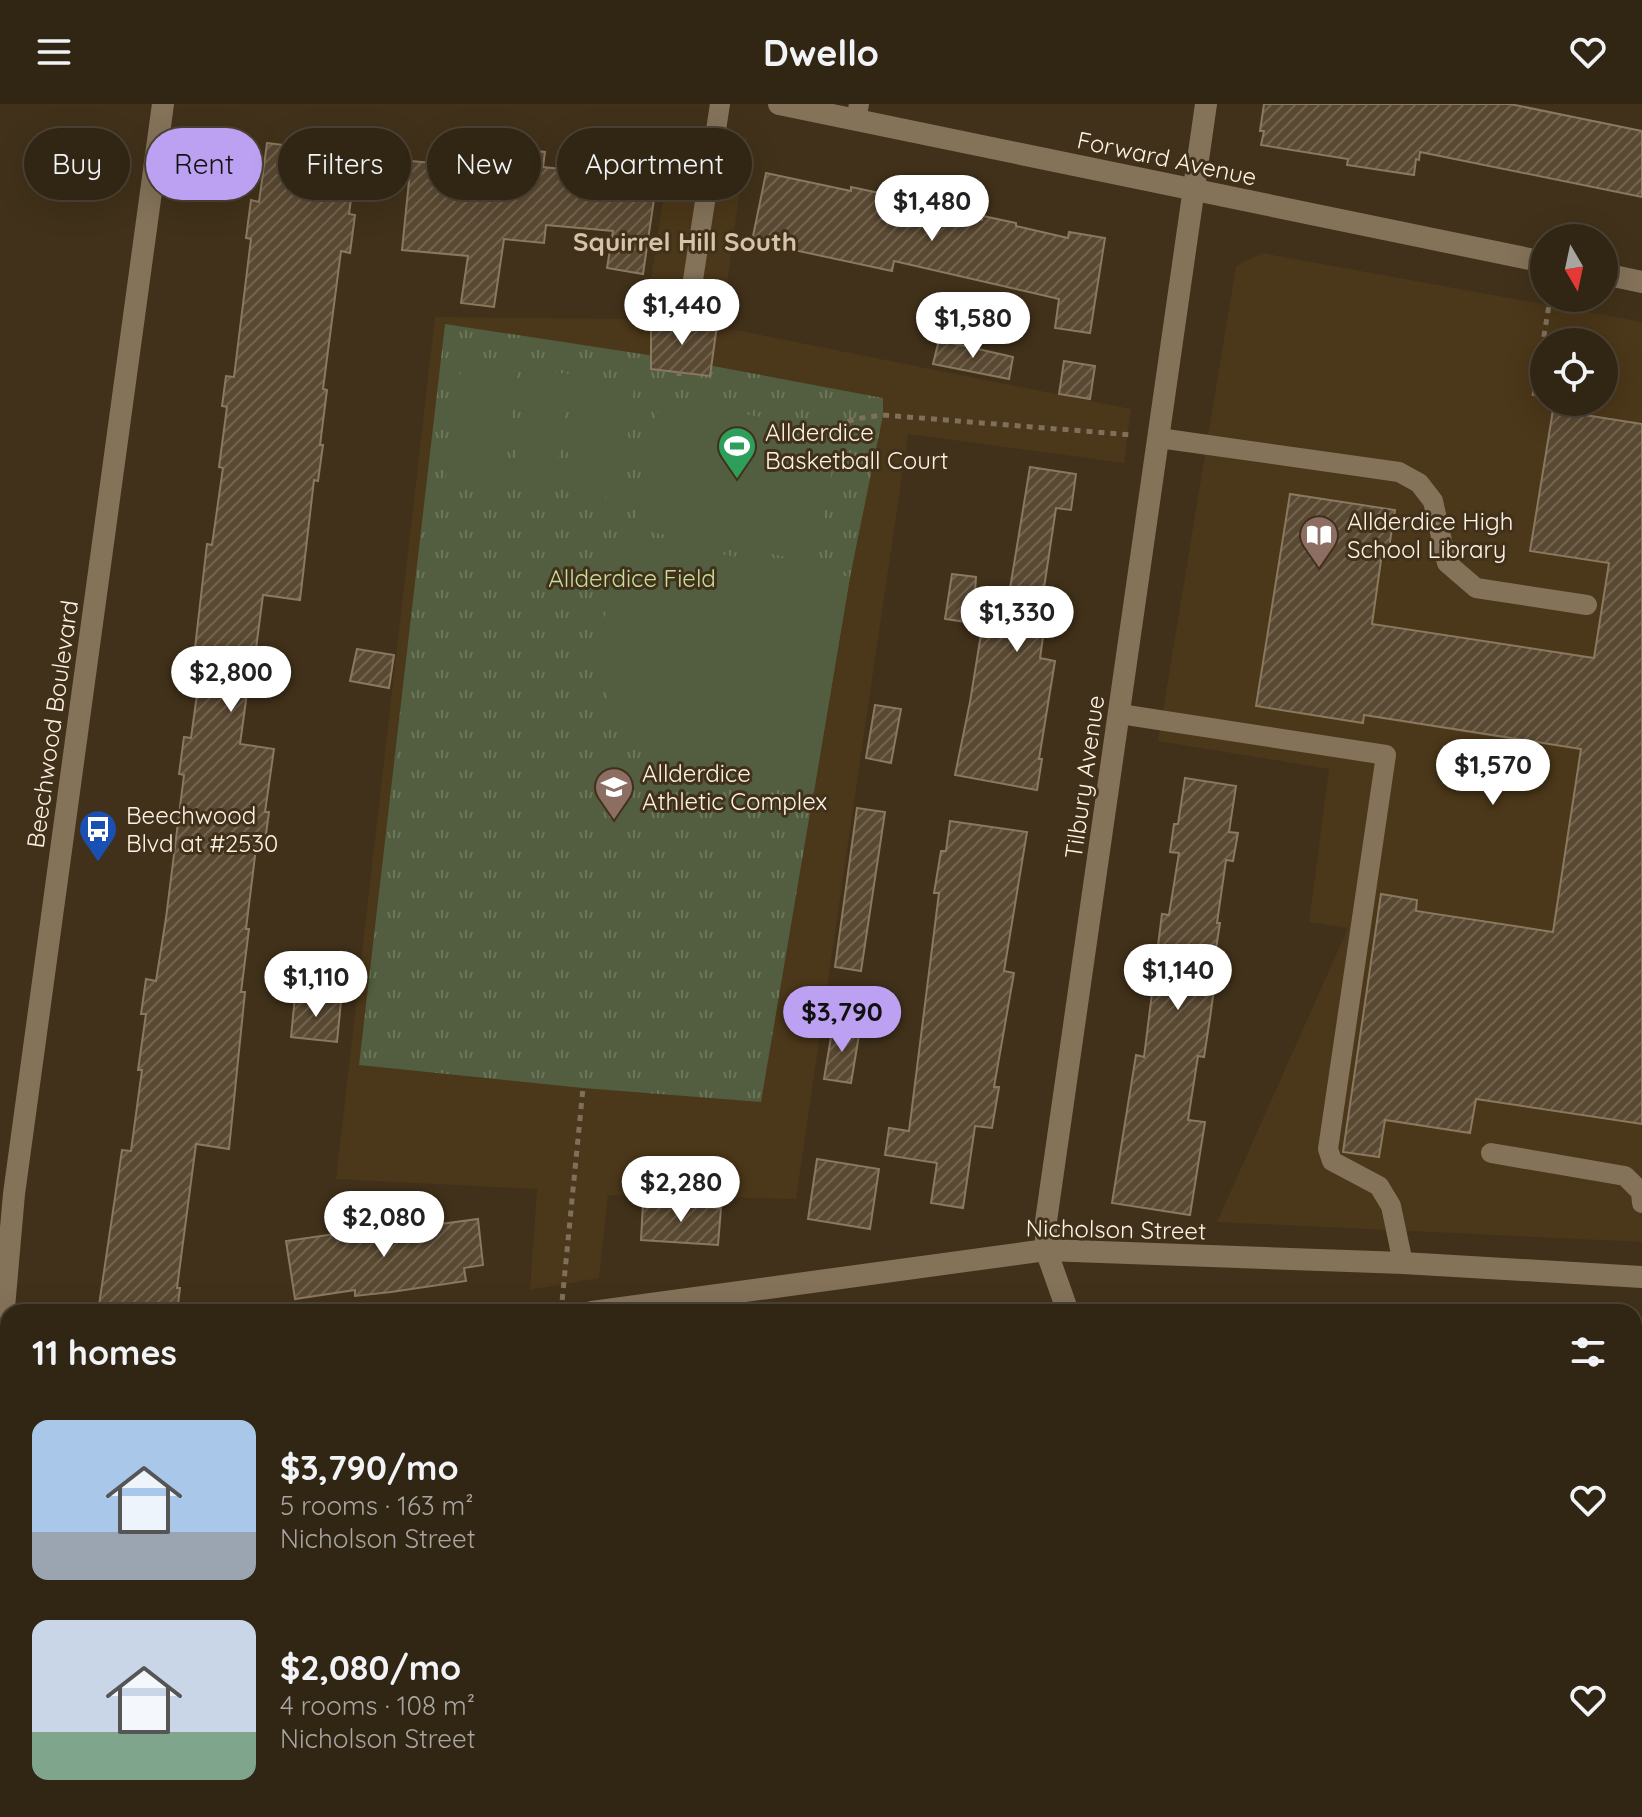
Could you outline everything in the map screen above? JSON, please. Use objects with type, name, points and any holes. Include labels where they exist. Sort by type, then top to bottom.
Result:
[{"type":"street","name":"Beechwood Boulevard","points":[[2,1304],[7,1191],[163,104]]},
{"type":"street","name":"Forward Avenue","points":[[779,104],[857,112],[1193,190],[1530,259]]},
{"type":"street","name":"Tilbury Avenue","points":[[1065,1304],[1046,1250],[1046,1221],[1206,104]]},
{"type":"street","points":[[1618,277],[1642,282]]},
{"type":"street","name":"Nicholson Street","points":[[651,1304],[1046,1250],[1403,1263],[1642,1277]]},
{"type":"lane","points":[[687,319],[720,104]]},
{"type":"lane","points":[[1159,438],[1399,472],[1419,483],[1433,501],[1447,563],[1476,588],[1587,605]]},
{"type":"lane","points":[[1120,714],[1386,755],[1328,1149],[1332,1161],[1379,1186],[1391,1206],[1403,1263]]},
{"type":"lane","points":[[1491,1153],[1625,1176],[1641,1192],[1642,1203]]},
{"type":"path","points":[[825,429],[855,419],[883,415],[1159,438]]},
{"type":"path","points":[[562,1304],[583,1088]]},
{"type":"shaded area","name":"Allderdice Field","points":[[663,200],[738,200],[721,327],[1131,409],[1124,463],[908,434],[796,1199],[608,1195],[599,1278],[530,1290],[537,1189],[336,1179],[435,317],[645,319]]},
{"type":"shaded area","points":[[1262,253],[1530,302],[1530,312],[1587,312],[1642,322],[1642,1242],[1217,1222],[1348,928],[1309,922],[1329,769],[1158,741],[1236,266]]},
{"type":"green space","name":"Allderdice Field","points":[[445,324],[681,360],[883,398],[883,415],[850,577],[761,1102],[359,1065]]},
{"type":"green space","points":[[462,361],[518,368],[502,485],[446,478]]},
{"type":"green space","points":[[527,369],[569,374],[554,490],[512,485]]},
{"type":"green space","points":[[579,375],[635,382],[619,499],[563,492]]},
{"type":"green space","name":"Allderdice Basketball Court","points":[[660,398],[839,432],[815,562],[635,529]]},
{"type":"green space","points":[[619,536],[850,577],[814,792],[679,779],[594,680]]},
{"type":"building","points":[[1264,104],[1510,104],[1642,131],[1642,197],[1420,152],[1414,175],[1347,165],[1348,159],[1261,145]]},
{"type":"building","points":[[267,143],[278,144],[278,200],[351,200],[349,214],[355,215],[350,253],[341,251],[323,389],[327,390],[320,445],[323,445],[318,481],[314,480],[300,600],[263,595],[240,744],[274,749],[265,812],[269,812],[264,849],[256,848],[246,929],[249,929],[241,992],[245,992],[229,1149],[196,1144],[177,1288],[180,1288],[178,1304],[99,1304],[122,1150],[131,1151],[142,1070],[138,1070],[146,1014],[141,1014],[146,979],[156,981],[166,918],[184,775],[179,774],[184,737],[191,738],[202,658],[194,657],[207,544],[212,545],[223,468],[219,467],[227,407],[222,406],[226,376],[234,377],[251,239],[246,238],[251,200],[262,200]]},
{"type":"building","points":[[541,152],[545,152],[543,167],[557,168],[557,200],[654,200],[643,274],[607,268],[613,231],[546,225],[544,243],[504,239],[494,307],[461,303],[468,256],[402,250],[407,200],[411,200],[411,161],[427,162],[427,200],[541,200]]},
{"type":"building","points":[[766,173],[908,199],[907,204],[982,220],[983,216],[1068,238],[1069,232],[1105,238],[1090,333],[1055,328],[1059,299],[894,261],[892,271],[752,241]]},
{"type":"building","points":[[651,314],[674,317],[675,324],[684,332],[692,331],[700,322],[717,325],[710,376],[651,369]]},
{"type":"building","points":[[939,340],[1013,357],[1009,379],[933,364]]},
{"type":"building","points":[[1064,361],[1095,366],[1090,399],[1059,394]]},
{"type":"building","points":[[1552,416],[1591,416],[1642,424],[1642,1124],[1476,1099],[1470,1133],[1385,1120],[1379,1157],[1343,1152],[1381,894],[1417,900],[1416,911],[1553,932],[1581,749],[1364,715],[1363,723],[1256,706],[1290,494],[1395,510],[1389,548],[1383,546],[1372,624],[1594,658],[1609,563],[1530,551]]},
{"type":"building","points":[[1030,467],[1076,474],[1071,510],[1056,508],[1044,588],[1050,589],[1040,658],[1055,661],[1037,790],[955,775],[983,622],[1004,625]]},
{"type":"building","points":[[952,574],[976,577],[973,623],[945,619]]},
{"type":"building","points":[[357,649],[394,655],[389,688],[350,681]]},
{"type":"building","points":[[875,705],[901,709],[891,763],[866,758]]},
{"type":"building","points":[[1185,778],[1236,786],[1229,832],[1238,833],[1233,861],[1226,860],[1217,923],[1220,923],[1212,974],[1216,975],[1210,1018],[1204,1057],[1198,1056],[1188,1120],[1205,1122],[1190,1215],[1112,1203],[1136,1055],[1144,1057],[1162,914],[1169,915],[1179,853],[1170,852]]},
{"type":"building","points":[[857,808],[885,812],[861,971],[835,967]]},
{"type":"building","points":[[950,821],[1027,832],[1004,971],[1014,973],[994,1087],[999,1087],[992,1128],[975,1126],[963,1208],[931,1203],[937,1163],[885,1155],[889,1128],[909,1131],[939,893],[934,893],[941,851],[946,851]]},
{"type":"building","points":[[295,996],[341,1001],[337,1042],[291,1037]]},
{"type":"building","points":[[833,1025],[860,1029],[851,1083],[824,1079]]},
{"type":"building","points":[[817,1159],[879,1169],[870,1229],[808,1219]]},
{"type":"building","points":[[643,1203],[721,1208],[718,1245],[641,1240]]},
{"type":"building","points":[[380,1219],[382,1232],[478,1219],[483,1265],[464,1268],[466,1281],[355,1296],[355,1290],[295,1299],[286,1241],[349,1232],[348,1222]]},
{"type":"place","name":"Allderdice Basketball Court","points":[[737,480]]},
{"type":"place","name":"Allderdice High School Library","points":[[1319,569]]},
{"type":"place","name":"Allderdice Athletic Complex","points":[[614,821]]},
{"type":"place","name":"Beechwood Blvd at #2530","points":[[98,863]]},
{"type":"district","name":"Squirrel Hill South","points":[[685,241]]}]
